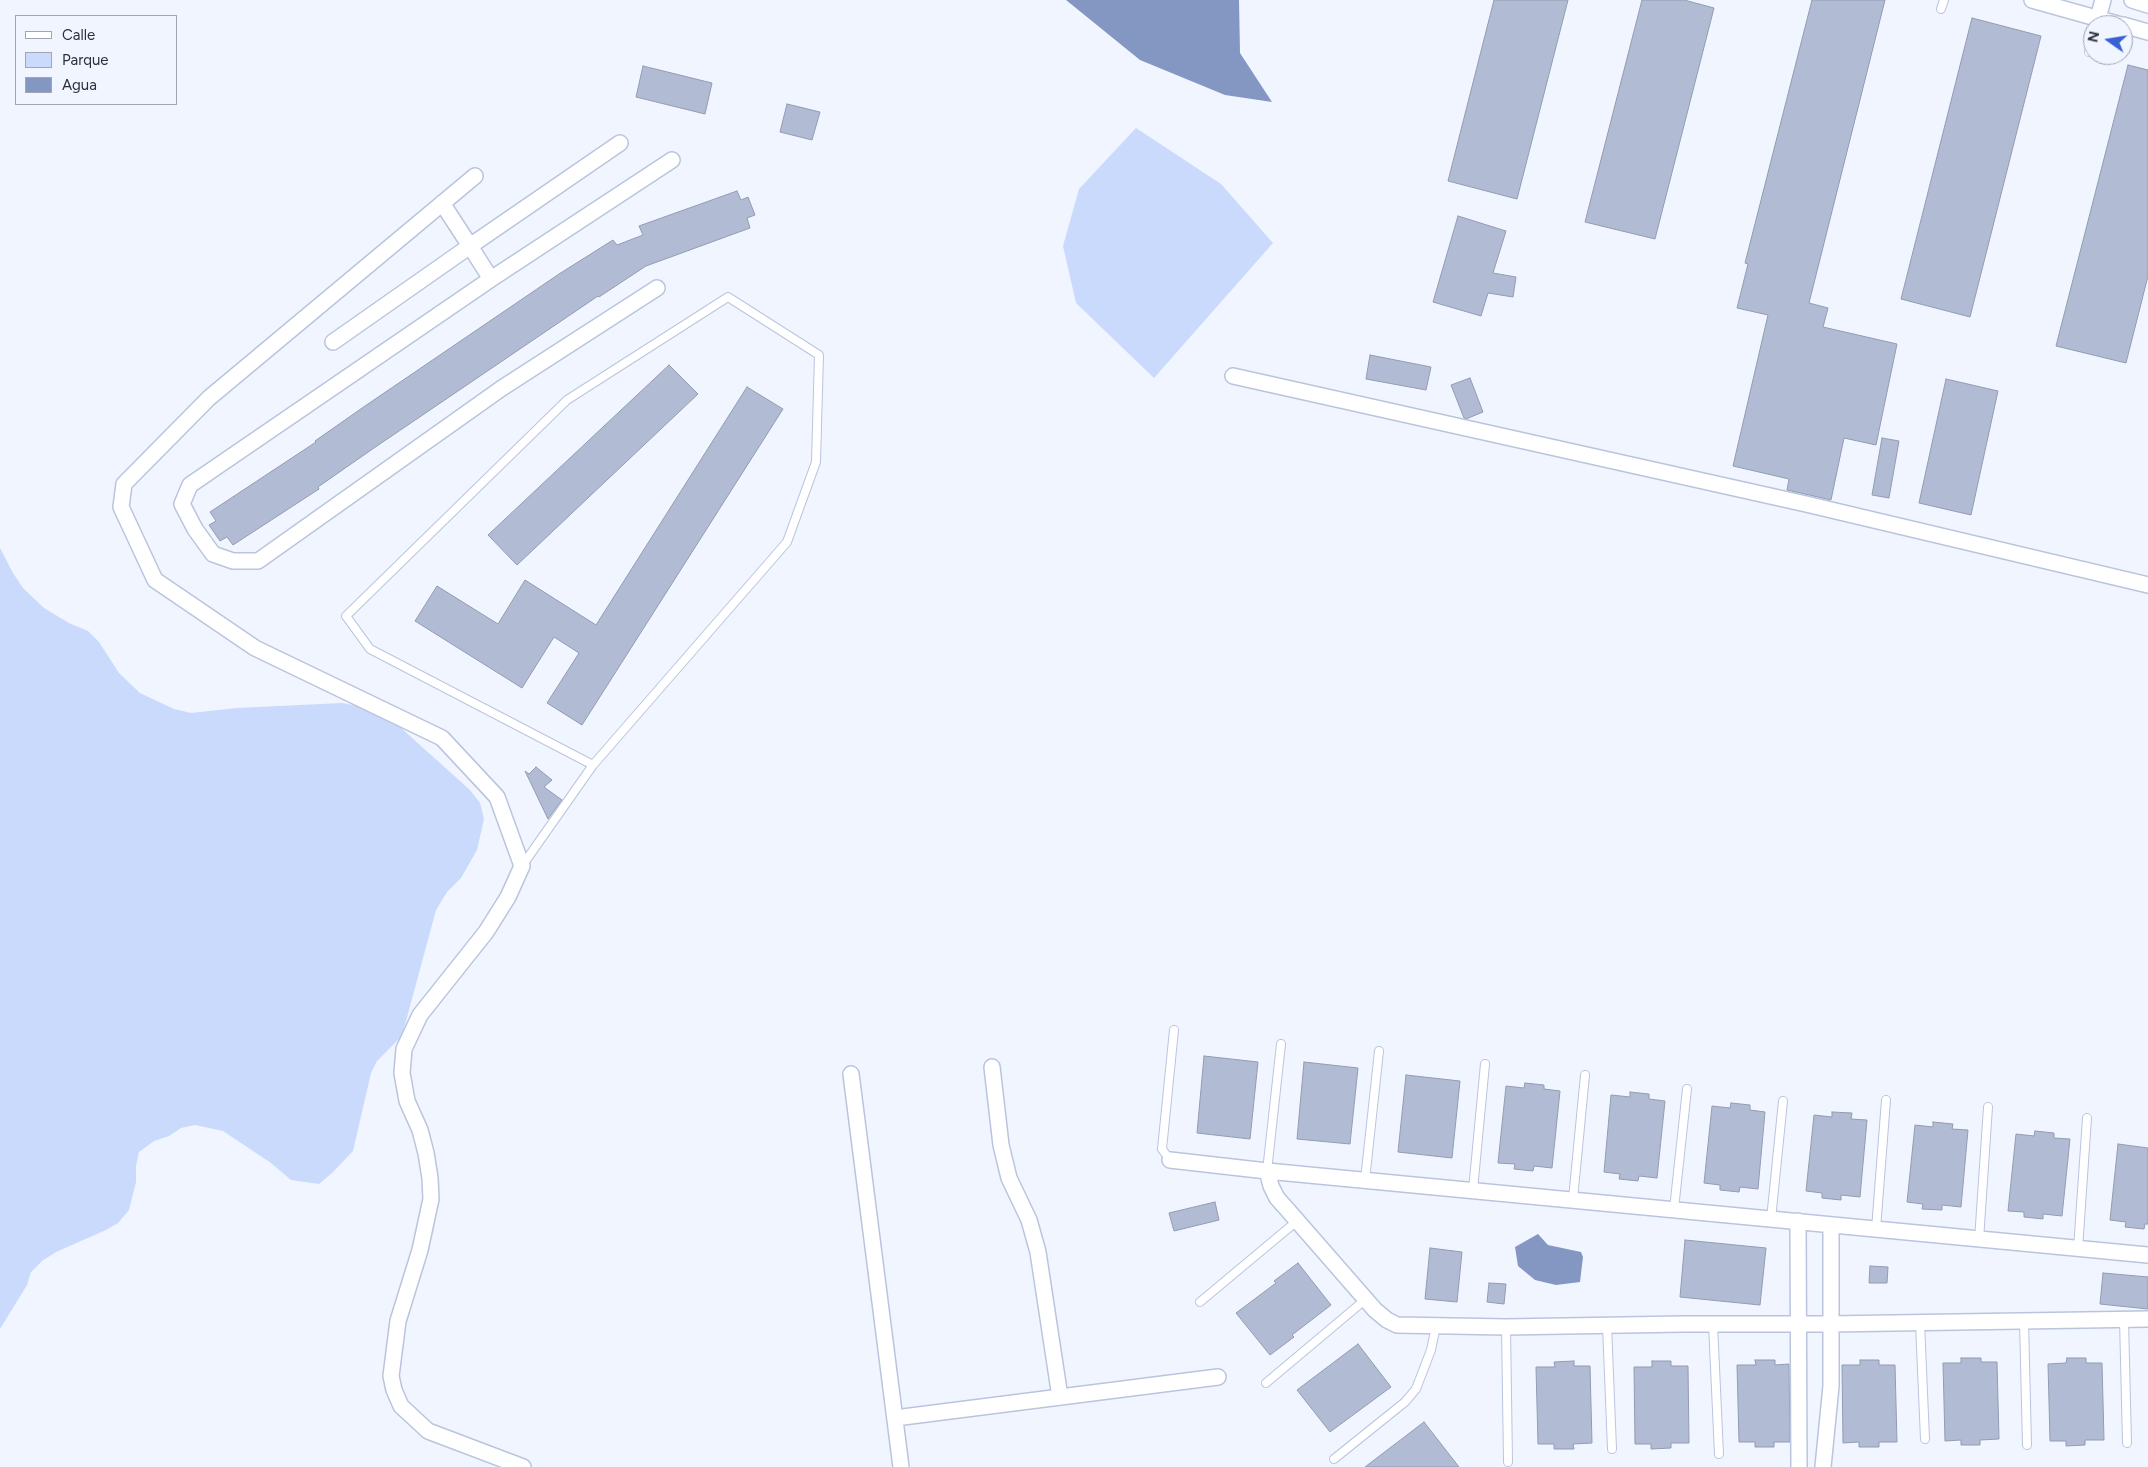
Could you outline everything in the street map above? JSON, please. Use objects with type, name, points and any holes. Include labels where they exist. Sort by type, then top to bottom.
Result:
[{"type":"street","points":[[2032,0],[2083,17]]},
{"type":"street","points":[[2099,15],[2103,0]]},
{"type":"street","points":[[2132,0],[2148,4]]},
{"type":"street","points":[[2133,28],[2148,32]]},
{"type":"street","points":[[333,342],[620,143]]},
{"type":"street","points":[[657,288],[502,388],[258,561],[233,561],[213,554],[195,529],[182,504],[190,485],[490,279],[672,160]]},
{"type":"street","points":[[475,176],[209,398],[124,484],[121,507],[155,580],[255,648],[442,738],[497,797],[522,866],[508,896],[486,932],[420,1015],[404,1049],[402,1073],[407,1101],[420,1130],[426,1153],[430,1178],[430,1199],[427,1223],[420,1250],[398,1321],[391,1376],[394,1390],[401,1406],[428,1431],[523,1467]]},
{"type":"street","points":[[442,203],[490,279]]},
{"type":"street","points":[[1233,376],[1796,502],[2148,585]]},
{"type":"street","points":[[992,1067],[1001,1145],[1009,1178],[1029,1220],[1038,1252],[1060,1397]]},
{"type":"street","points":[[851,1074],[901,1467]]},
{"type":"street","points":[[1170,1160],[1267,1171],[2148,1255]]},
{"type":"street","points":[[1267,1171],[1277,1198],[1296,1221],[1380,1315],[1397,1325],[1506,1327],[2148,1319]]},
{"type":"street","points":[[1798,1222],[1799,1467]]},
{"type":"street","points":[[1823,1467],[1824,1446],[1831,1406],[1831,1225]]},
{"type":"street","points":[[895,1418],[1218,1377]]},
{"type":"lane","points":[[1941,9],[1944,0]]},
{"type":"lane","points":[[522,866],[593,765],[787,542],[816,462],[819,355],[728,297],[567,400],[346,616],[370,648],[593,765]]},
{"type":"lane","points":[[1170,1160],[1162,1149],[1174,1030]]},
{"type":"lane","points":[[1267,1171],[1281,1044]]},
{"type":"lane","points":[[1366,1180],[1379,1051]]},
{"type":"lane","points":[[1473,1190],[1485,1064]]},
{"type":"lane","points":[[1573,1199],[1585,1074]]},
{"type":"lane","points":[[1674,1209],[1688,1089]]},
{"type":"lane","points":[[1876,1230],[1886,1100]]},
{"type":"lane","points":[[1771,1219],[1783,1101]]},
{"type":"lane","points":[[1979,1240],[1988,1107]]},
{"type":"lane","points":[[2078,1248],[2087,1118]]},
{"type":"lane","points":[[1200,1302],[1296,1221]]},
{"type":"lane","points":[[1266,1383],[1366,1299]]},
{"type":"lane","points":[[2124,1319],[2127,1443]]},
{"type":"lane","points":[[2024,1321],[2027,1445]]},
{"type":"lane","points":[[1920,1323],[1925,1439]]},
{"type":"lane","points":[[1713,1324],[1719,1454]]},
{"type":"lane","points":[[1607,1325],[1612,1449]]},
{"type":"lane","points":[[1334,1459],[1405,1402],[1416,1388],[1431,1350],[1436,1326]]},
{"type":"lane","points":[[1506,1327],[1508,1462]]},
{"type":"green space","points":[[1136,128],[1221,184],[1273,243],[1154,378],[1076,303],[1063,246],[1079,189]]},
{"type":"green space","points":[[0,548],[23,588],[44,608],[69,623],[88,631],[99,642],[119,673],[140,693],[174,709],[191,713],[237,708],[342,703],[381,710],[470,790],[480,803],[484,819],[477,850],[461,878],[447,892],[436,910],[402,1036],[377,1061],[371,1073],[353,1151],[319,1184],[291,1180],[271,1163],[223,1131],[195,1125],[181,1128],[169,1136],[154,1141],[139,1152],[136,1166],[136,1182],[129,1210],[118,1223],[56,1252],[42,1261],[31,1272],[27,1285],[0,1329]]},
{"type":"water","points":[[1066,0],[1239,0],[1240,53],[1272,102],[1225,95],[1140,60]]},
{"type":"water","points":[[1538,1234],[1548,1245],[1581,1252],[1583,1257],[1580,1282],[1556,1285],[1535,1280],[1518,1266],[1515,1247]]},
{"type":"building","points":[[1494,0],[1568,0],[1517,199],[1448,181]]},
{"type":"building","points":[[1642,0],[1684,0],[1714,8],[1655,239],[1585,222]]},
{"type":"building","points":[[1812,0],[1885,0],[1809,303],[1828,308],[1823,327],[1897,344],[1876,445],[1844,438],[1831,500],[1787,490],[1789,479],[1733,466],[1768,315],[1737,308],[1748,264],[1745,263]]},
{"type":"building","points":[[1972,18],[2041,36],[1970,317],[1901,299]]},
{"type":"building","points":[[2128,65],[2148,70],[2148,276],[2126,363],[2056,346]]},
{"type":"building","points":[[643,66],[712,83],[705,114],[636,97]]},
{"type":"building","points":[[787,104],[820,112],[812,140],[780,132]]},
{"type":"building","points":[[737,191],[741,200],[748,197],[755,215],[747,218],[750,228],[646,266],[598,296],[374,448],[318,487],[319,489],[233,545],[227,537],[220,541],[209,525],[216,521],[210,512],[316,442],[365,406],[559,274],[613,240],[617,245],[643,235],[639,226]]},
{"type":"building","points":[[1458,216],[1506,231],[1493,273],[1516,277],[1513,297],[1488,293],[1481,316],[1433,302]]},
{"type":"building","points":[[1370,355],[1431,367],[1426,390],[1366,379]]},
{"type":"building","points":[[669,365],[698,394],[517,565],[488,535]]},
{"type":"building","points":[[1470,378],[1483,412],[1466,419],[1451,385]]},
{"type":"building","points":[[1946,379],[1998,391],[1971,515],[1919,503]]},
{"type":"building","points":[[747,387],[783,409],[582,725],[547,703],[579,653],[554,637],[522,688],[415,621],[437,586],[498,624],[525,580],[596,625]]},
{"type":"building","points":[[1882,438],[1899,441],[1889,498],[1872,495]]},
{"type":"building","points":[[536,767],[552,780],[544,787],[562,800],[548,819],[525,771],[529,774]]},
{"type":"building","points":[[1204,1056],[1258,1062],[1250,1139],[1197,1133]]},
{"type":"building","points":[[1304,1062],[1358,1068],[1350,1144],[1297,1139]]},
{"type":"building","points":[[1406,1075],[1460,1081],[1452,1158],[1398,1152]]},
{"type":"building","points":[[1525,1083],[1544,1085],[1544,1089],[1560,1091],[1552,1168],[1534,1166],[1533,1171],[1514,1169],[1515,1164],[1498,1163],[1506,1086],[1524,1088]]},
{"type":"building","points":[[1630,1092],[1649,1094],[1649,1099],[1665,1101],[1657,1178],[1639,1176],[1638,1181],[1619,1179],[1620,1174],[1604,1172],[1611,1095],[1630,1097]]},
{"type":"building","points":[[1731,1103],[1750,1105],[1750,1110],[1765,1112],[1758,1189],[1740,1187],[1739,1192],[1720,1190],[1720,1185],[1704,1183],[1712,1106],[1730,1108]]},
{"type":"building","points":[[1832,1112],[1852,1113],[1851,1119],[1867,1120],[1860,1197],[1841,1195],[1841,1200],[1822,1198],[1822,1193],[1806,1191],[1814,1115],[1832,1117]]},
{"type":"building","points":[[1933,1122],[1953,1124],[1952,1129],[1968,1130],[1961,1207],[1942,1205],[1942,1210],[1922,1209],[1923,1204],[1907,1202],[1915,1125],[1933,1127]]},
{"type":"building","points":[[2035,1131],[2054,1133],[2054,1138],[2070,1139],[2062,1216],[2043,1214],[2043,1219],[2024,1217],[2024,1212],[2008,1211],[2016,1134],[2034,1136]]},
{"type":"building","points":[[2118,1144],[2148,1148],[2148,1224],[2145,1224],[2144,1229],[2125,1227],[2126,1222],[2110,1220]]},
{"type":"building","points":[[1215,1202],[1219,1220],[1174,1231],[1169,1213]]},
{"type":"building","points":[[1685,1240],[1766,1248],[1760,1305],[1680,1297]]},
{"type":"building","points":[[1430,1248],[1462,1252],[1457,1302],[1425,1299]]},
{"type":"building","points":[[1298,1263],[1331,1305],[1292,1335],[1294,1337],[1270,1355],[1236,1313],[1276,1283],[1274,1281]]},
{"type":"building","points":[[1870,1266],[1888,1267],[1887,1283],[1869,1283]]},
{"type":"building","points":[[2103,1273],[2148,1277],[2148,1309],[2100,1304]]},
{"type":"building","points":[[1489,1283],[1506,1284],[1504,1304],[1487,1302]]},
{"type":"building","points":[[1358,1344],[1391,1387],[1330,1432],[1297,1390]]},
{"type":"building","points":[[1961,1358],[1981,1358],[1981,1362],[1997,1362],[1999,1439],[1980,1440],[1980,1445],[1961,1445],[1961,1440],[1945,1441],[1943,1363],[1961,1363]]},
{"type":"building","points":[[2067,1358],[2086,1358],[2086,1363],[2102,1363],[2104,1440],[2085,1440],[2085,1445],[2066,1446],[2066,1441],[2050,1441],[2048,1364],[2066,1363]]},
{"type":"building","points":[[1755,1360],[1775,1360],[1775,1365],[1789,1364],[1790,1442],[1774,1442],[1774,1447],[1755,1447],[1755,1442],[1739,1442],[1737,1365],[1756,1365]]},
{"type":"building","points":[[1860,1360],[1879,1360],[1879,1365],[1895,1365],[1897,1442],[1879,1442],[1879,1447],[1859,1447],[1859,1442],[1843,1443],[1842,1365],[1860,1365]]},
{"type":"building","points":[[1574,1361],[1574,1366],[1590,1366],[1592,1443],[1573,1444],[1574,1449],[1554,1449],[1554,1444],[1538,1444],[1536,1367],[1555,1367],[1554,1362]]},
{"type":"building","points":[[1652,1361],[1671,1361],[1671,1366],[1688,1366],[1689,1443],[1671,1443],[1671,1448],[1651,1449],[1651,1444],[1635,1444],[1634,1367],[1652,1367]]},
{"type":"building","points":[[1424,1422],[1459,1467],[1365,1467]]}]
